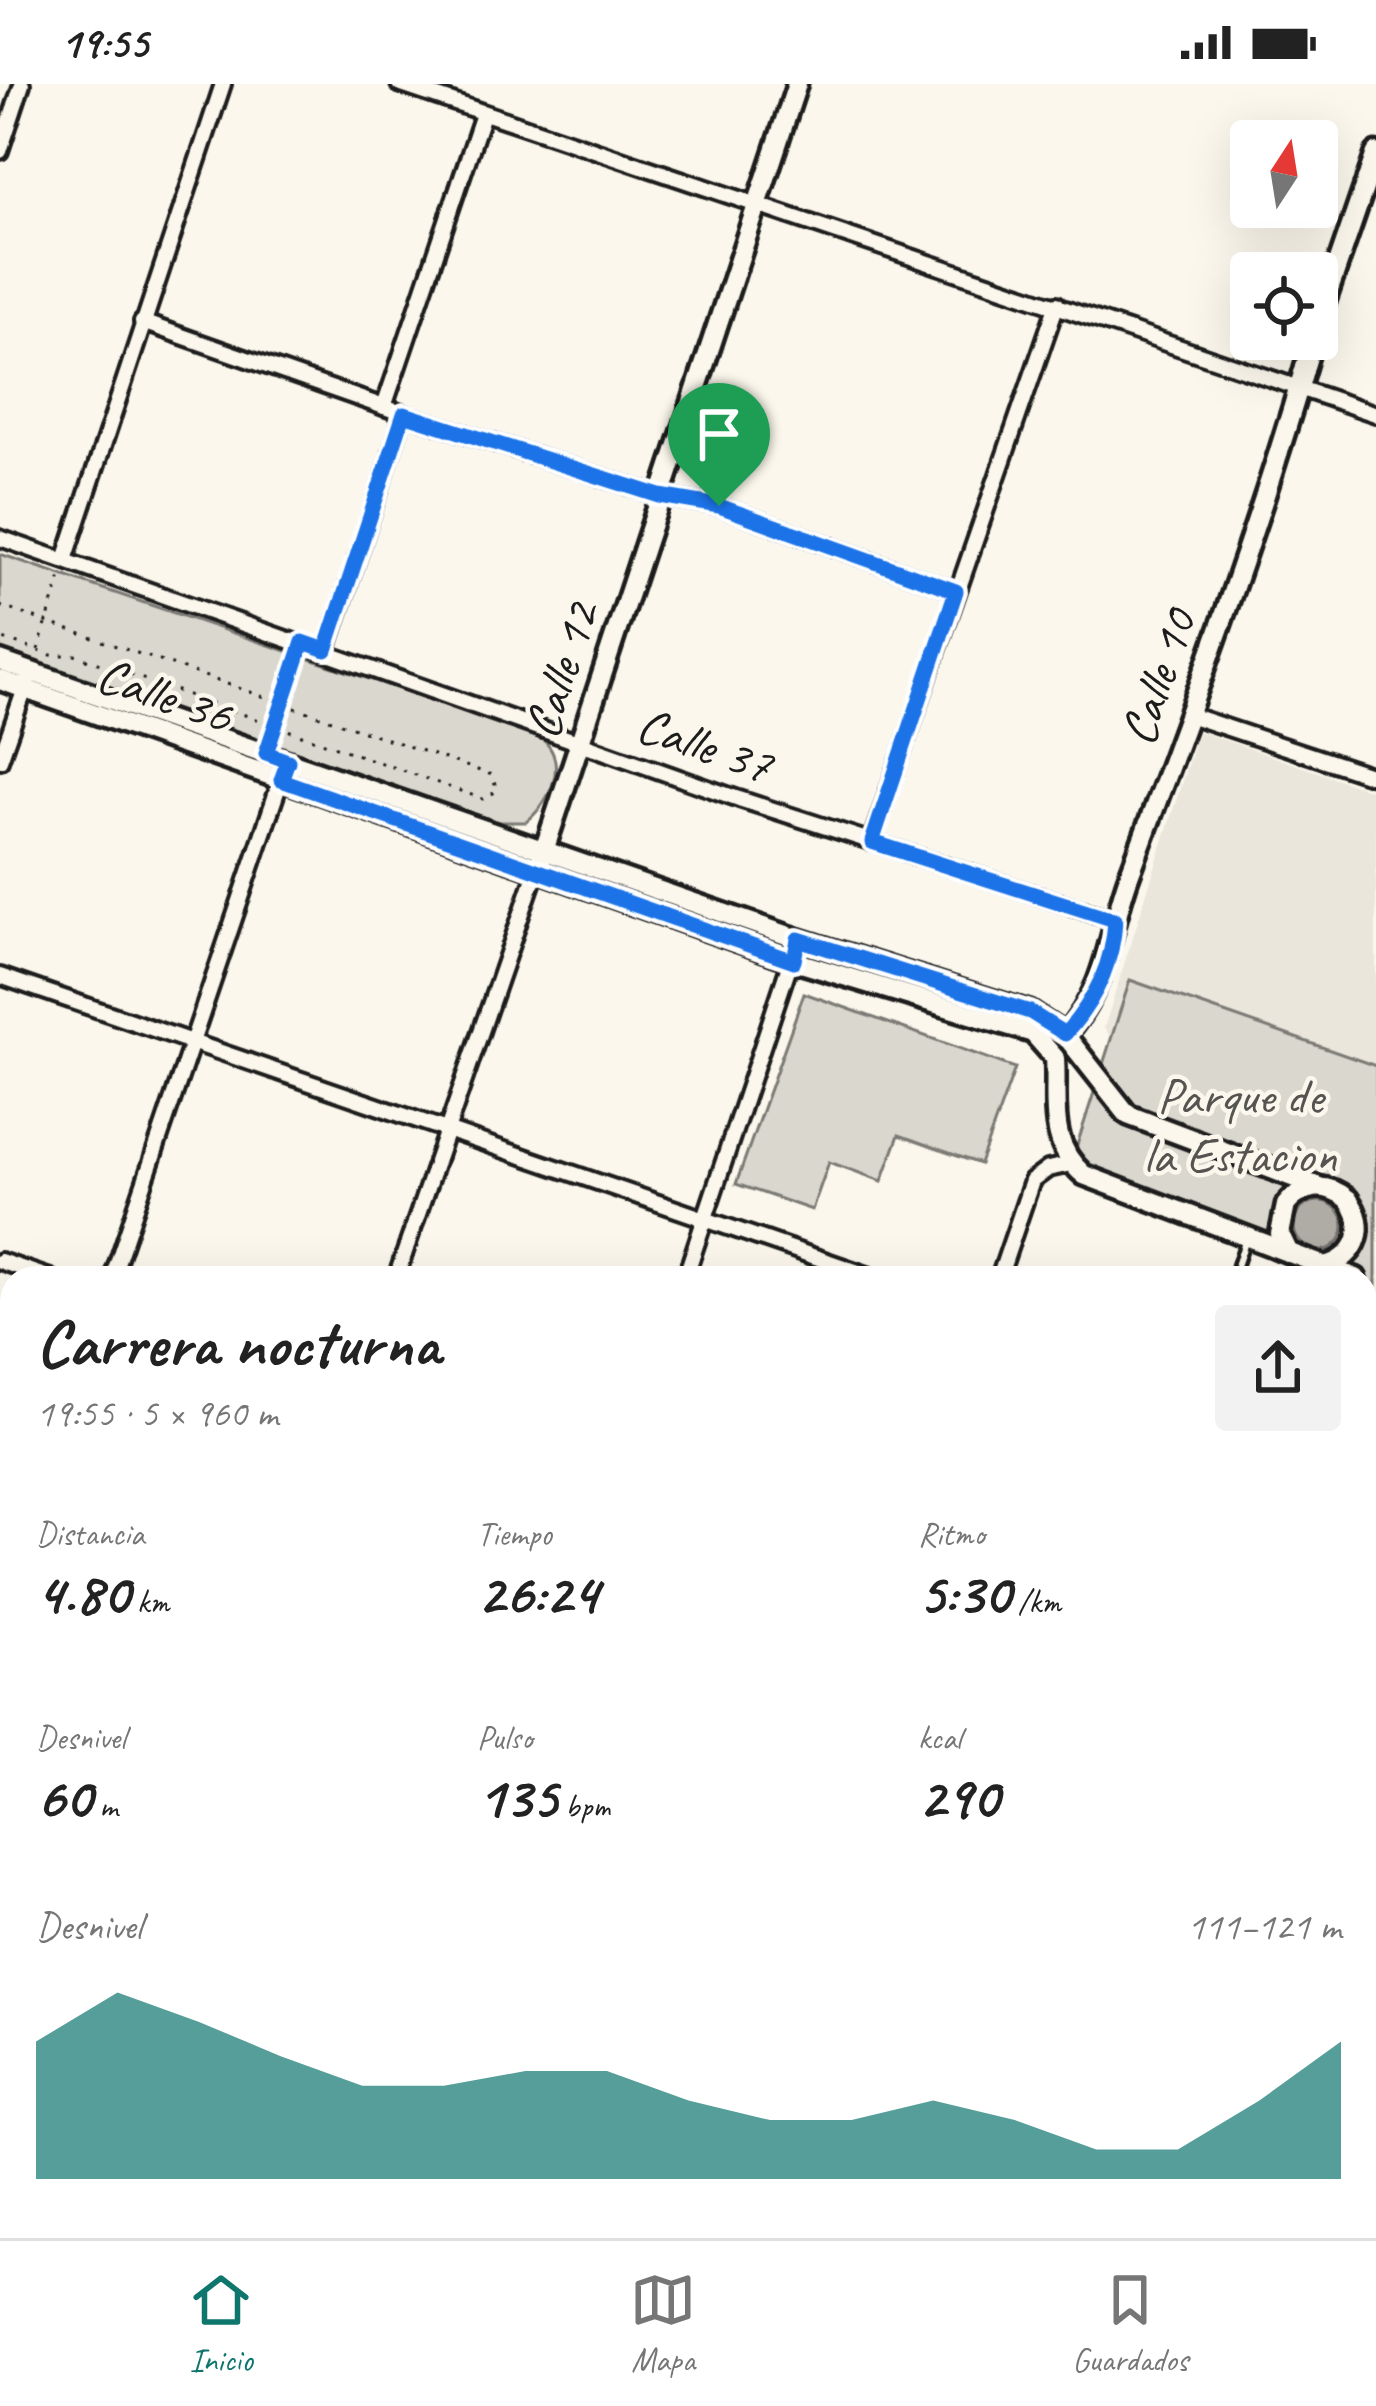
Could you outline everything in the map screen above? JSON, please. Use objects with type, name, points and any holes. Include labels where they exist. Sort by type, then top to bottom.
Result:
[{"type":"street","points":[[0,151],[22,84]]},
{"type":"street","points":[[65,560],[223,84]]},
{"type":"street","points":[[399,84],[1376,414]]},
{"type":"street","name":"Calle 12","points":[[400,1266],[545,852],[797,84]]},
{"type":"street","points":[[384,407],[483,114]]},
{"type":"street","points":[[1338,264],[1376,153]]},
{"type":"street","points":[[872,842],[1057,304]]},
{"type":"street","points":[[142,322],[404,414],[660,496],[719,506],[956,591]]},
{"type":"street","name":"Calle 10","points":[[1065,1034],[1096,994],[1112,949],[1115,920],[1190,715],[1307,360]]},
{"type":"street","points":[[326,650],[404,414]]},
{"type":"street","name":"Calle 37","points":[[0,538],[872,842],[1115,920]]},
{"type":"street","name":"Calle 36","points":[[0,661],[27,680],[285,770],[1030,1012],[1065,1034],[1128,1115],[1319,1186]]},
{"type":"street","name":"Calle 36","points":[[0,680],[27,680],[266,753],[285,770],[536,872],[794,961],[1033,1033],[1054,1058],[1054,1124],[1071,1164]]},
{"type":"street","points":[[0,760],[27,680]]},
{"type":"street","points":[[1190,715],[1376,777]]},
{"type":"street","points":[[116,1266],[285,770]]},
{"type":"street","points":[[689,1266],[798,939]]},
{"type":"street","points":[[0,976],[448,1126],[841,1266]]},
{"type":"street","points":[[1003,1266],[1032,1180],[1048,1168],[1071,1164],[1106,1185],[1248,1235],[1313,1266]]},
{"type":"street","points":[[1289,1252],[1280,1234],[1281,1214],[1292,1197],[1319,1186],[1376,1215]]},
{"type":"street","points":[[1322,1266],[1345,1258],[1358,1240],[1359,1218],[1348,1199]]},
{"type":"lane","points":[[1237,1266],[1248,1235]]},
{"type":"path","points":[[38,650],[65,560]]},
{"type":"path","points":[[0,606],[492,775],[497,791],[484,799],[75,655],[0,638]]},
{"type":"path","points":[[266,753],[303,642]]},
{"type":"shaded area","points":[[1198,731],[1376,792],[1376,1164],[1143,1082],[1104,1028]]},
{"type":"shaded area","points":[[1319,1201],[1337,1208],[1344,1226],[1337,1244],[1319,1251],[1301,1244],[1294,1226],[1301,1208]]},
{"type":"green space","points":[[0,554],[540,737],[554,758],[549,793],[526,822],[491,822],[0,651]]},
{"type":"green space","name":"Parque de la Estacion","points":[[1130,980],[1376,1066],[1376,1266],[1330,1266],[1071,1164]]},
{"type":"green space","points":[[804,993],[1015,1068],[980,1164],[899,1135],[882,1181],[829,1162],[812,1210],[736,1184]]},
{"type":"route","points":[[404,414],[660,496],[719,506],[956,591],[872,842],[1115,920],[1112,949],[1096,994],[1065,1034],[1030,1012],[798,939],[794,961],[281,780],[288,761],[266,753],[303,642],[326,650],[404,414]]}]
